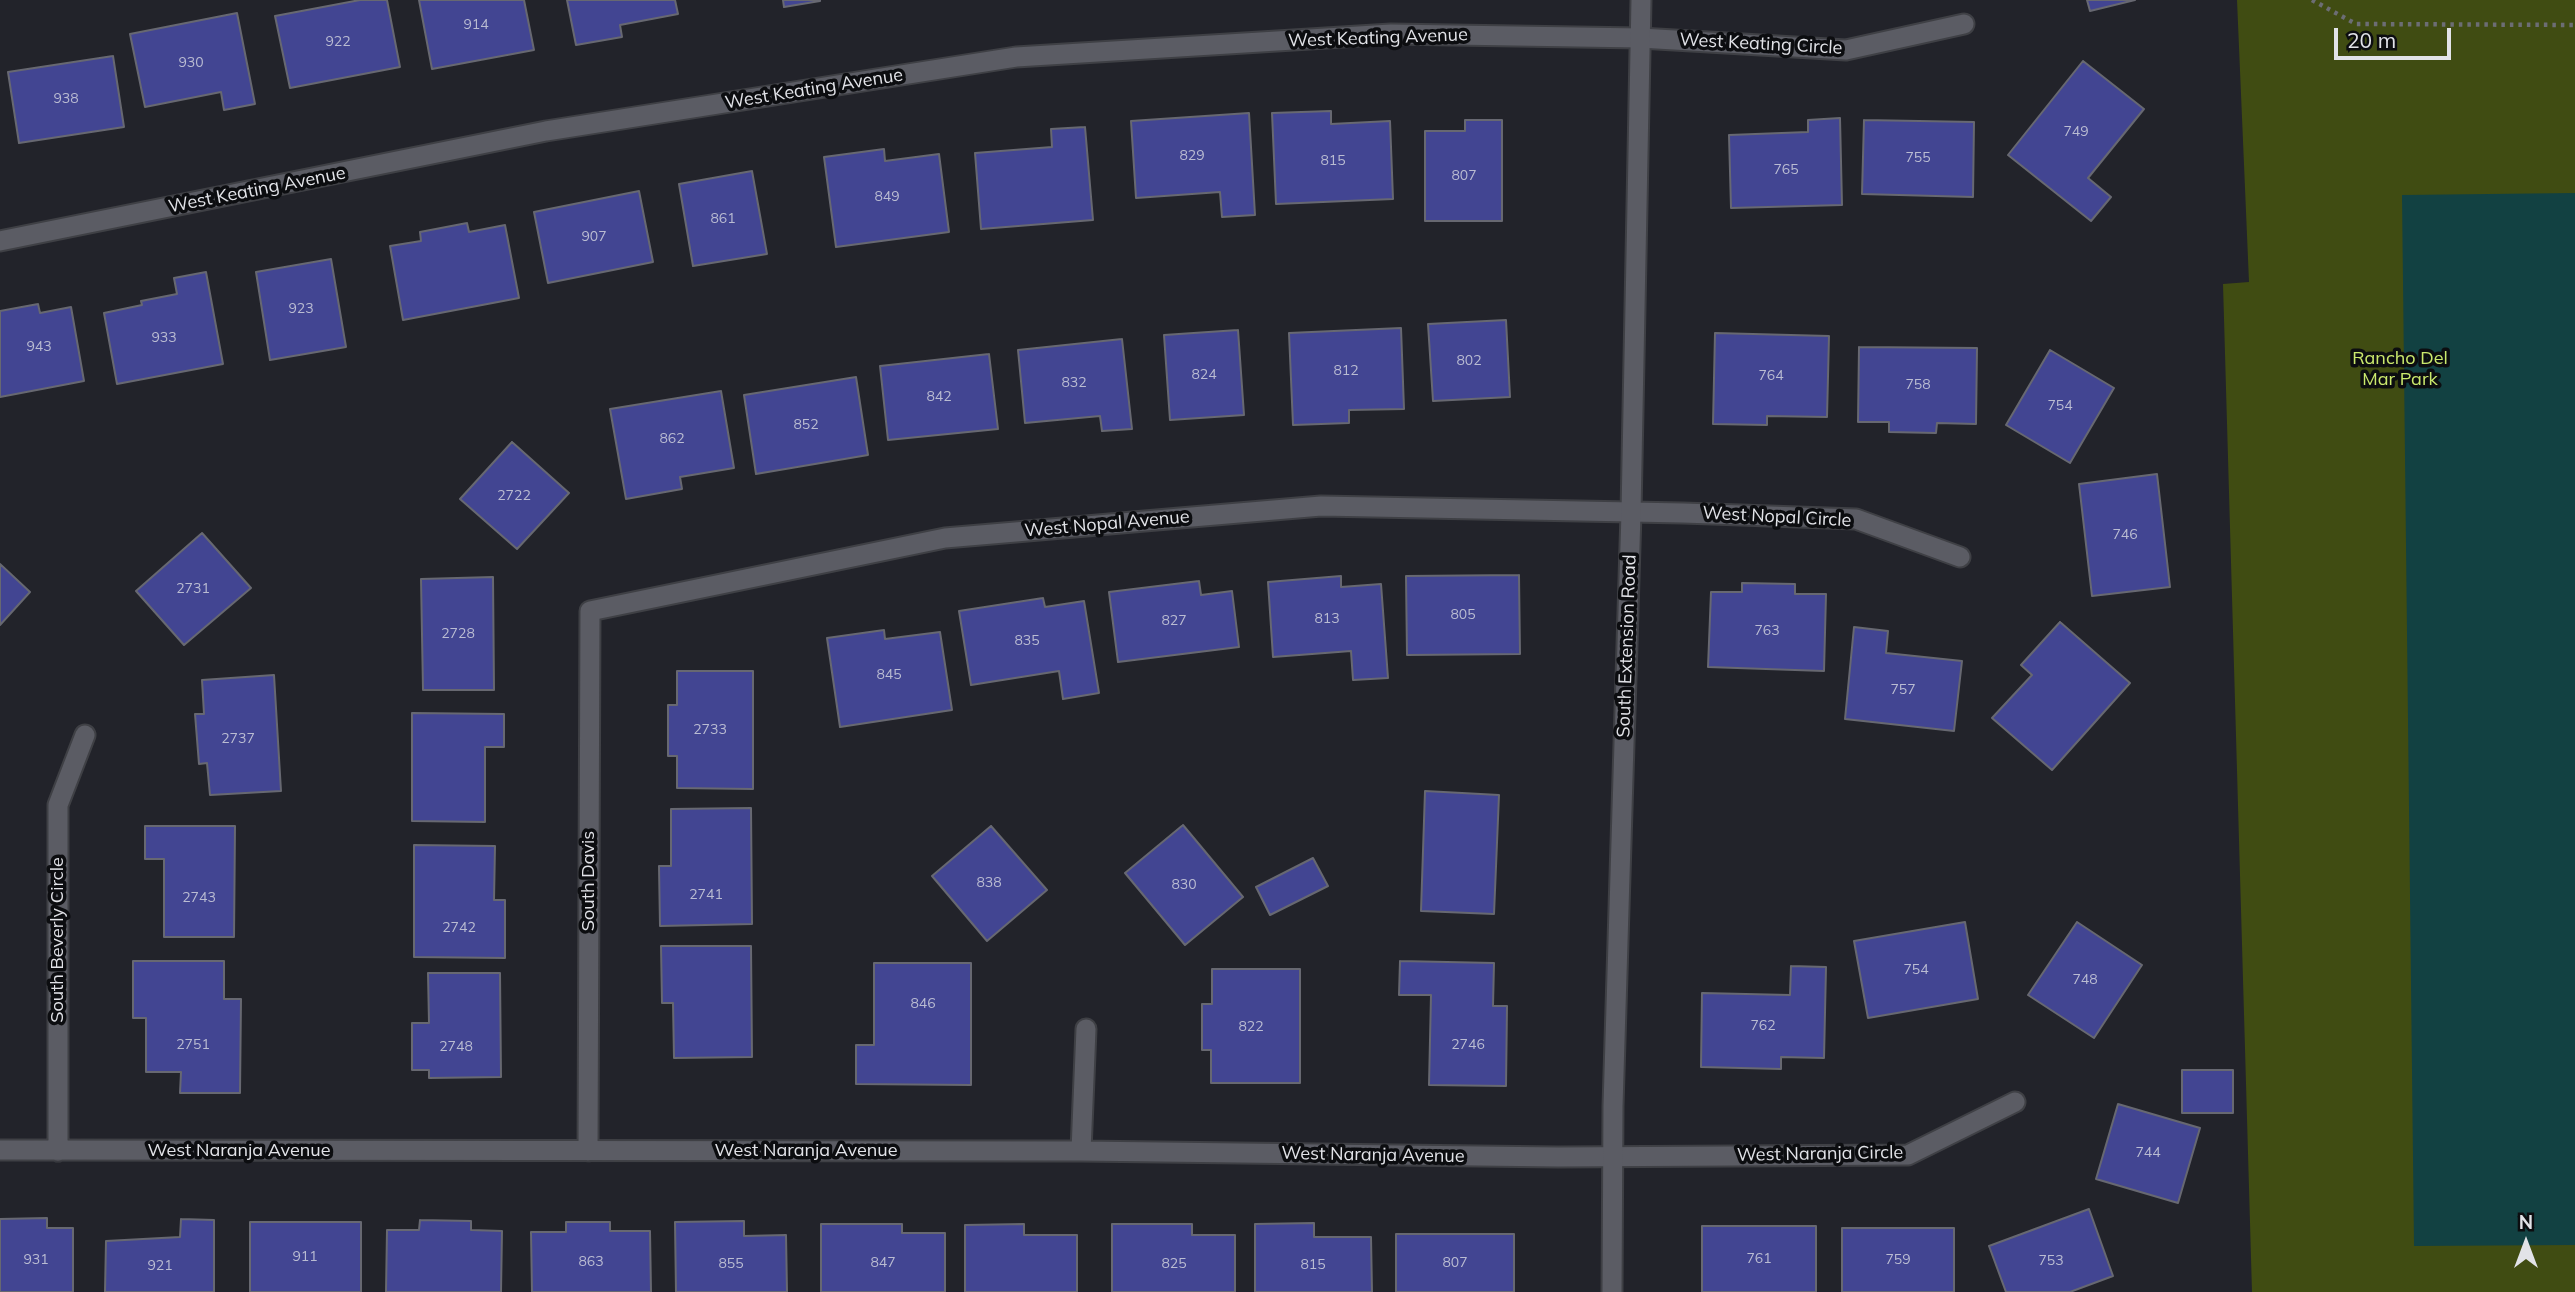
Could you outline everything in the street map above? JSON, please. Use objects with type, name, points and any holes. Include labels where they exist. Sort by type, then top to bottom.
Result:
[{"type":"street","name":"South Extension Road","points":[[1612,1292],[1612,1155],[1631,513],[1641,0]]},
{"type":"street","name":"West Keating Circle","points":[[1640,38],[1846,50],[1964,24]]},
{"type":"street","name":"West Keating Avenue","points":[[0,241],[546,131],[1016,57],[1391,34],[1640,38]]},
{"type":"street","name":"West Nopal Avenue","points":[[590,611],[945,538],[1321,506],[1631,513]]},
{"type":"street","name":"West Nopal Circle","points":[[1631,513],[1856,519],[1959,557]]},
{"type":"street","name":"South Davis","points":[[588,1151],[590,611]]},
{"type":"street","name":"South Beverly Circle","points":[[58,1151],[58,805],[85,735]]},
{"type":"street","points":[[1081,1151],[1086,1029]]},
{"type":"street","name":"West Naranja Circle","points":[[1612,1155],[1908,1155],[2015,1102]]},
{"type":"street","name":"West Naranja Avenue","points":[[0,1150],[1081,1151],[1558,1157],[1612,1155]]},
{"type":"path","points":[[2312,0],[2356,24],[2575,25]]},
{"type":"green space","name":"Rancho Del Mar Park","points":[[2237,0],[2575,0],[2575,1292],[2252,1292],[2223,284],[2249,282]]},
{"type":"shaded area","points":[[2575,193],[2575,1245],[2414,1246],[2402,195]]},
{"type":"building","points":[[360,0],[387,0],[400,67],[290,88],[275,16]]},
{"type":"building","points":[[419,0],[524,0],[534,50],[432,69]]},
{"type":"building","points":[[567,0],[675,0],[678,14],[620,25],[622,37],[576,45]]},
{"type":"building","points":[[783,0],[820,0],[820,1],[784,7]]},
{"type":"building","points":[[2087,0],[2135,0],[2090,11]]},
{"type":"building","points":[[237,13],[255,104],[224,110],[221,92],[145,107],[130,34]]},
{"type":"building","points":[[113,56],[124,127],[19,143],[8,72]]},
{"type":"building","points":[[2083,61],[2144,109],[2088,178],[2111,197],[2091,221],[2008,155]]},
{"type":"building","points":[[1331,111],[1331,124],[1390,121],[1393,199],[1276,204],[1272,113]]},
{"type":"building","points":[[1249,113],[1255,215],[1222,217],[1220,192],[1136,198],[1131,121]]},
{"type":"building","points":[[1840,118],[1842,205],[1731,208],[1729,135],[1808,132],[1808,120]]},
{"type":"building","points":[[1465,120],[1502,120],[1502,221],[1425,221],[1425,131],[1465,131]]},
{"type":"building","points":[[1864,120],[1974,122],[1973,197],[1862,194]]},
{"type":"building","points":[[1085,127],[1093,220],[981,229],[975,153],[1052,147],[1051,129]]},
{"type":"building","points":[[884,149],[885,161],[939,154],[949,232],[836,247],[824,157]]},
{"type":"building","points":[[752,171],[767,254],[693,266],[679,184]]},
{"type":"building","points":[[639,191],[653,262],[548,283],[534,212]]},
{"type":"building","points":[[467,223],[469,232],[505,225],[519,298],[403,320],[390,246],[421,241],[420,232]]},
{"type":"building","points":[[331,259],[346,347],[270,360],[256,272]]},
{"type":"building","points":[[206,272],[223,364],[117,384],[104,313],[142,305],[141,301],[177,294],[174,278]]},
{"type":"building","points":[[38,304],[40,313],[71,307],[84,381],[0,397],[0,311]]},
{"type":"building","points":[[1506,320],[1510,397],[1433,401],[1428,324]]},
{"type":"building","points":[[1401,328],[1404,409],[1349,410],[1349,423],[1293,425],[1289,333]]},
{"type":"building","points":[[1238,330],[1244,415],[1170,420],[1164,335]]},
{"type":"building","points":[[1715,333],[1829,336],[1827,417],[1767,416],[1767,425],[1713,424]]},
{"type":"building","points":[[1122,339],[1132,429],[1102,431],[1100,416],[1025,423],[1018,350]]},
{"type":"building","points":[[1859,347],[1977,348],[1976,424],[1937,423],[1936,433],[1889,432],[1889,422],[1858,422]]},
{"type":"building","points":[[2050,350],[2114,388],[2070,463],[2006,425]]},
{"type":"building","points":[[989,354],[998,429],[888,440],[880,366]]},
{"type":"building","points":[[856,377],[868,455],[756,474],[744,395]]},
{"type":"building","points":[[721,391],[734,468],[680,477],[682,489],[626,499],[610,409]]},
{"type":"building","points":[[512,442],[569,493],[517,549],[460,499]]},
{"type":"building","points":[[2157,474],[2170,587],[2092,596],[2079,484]]},
{"type":"building","points":[[202,533],[251,588],[184,645],[136,591]]},
{"type":"building","points":[[0,564],[30,592],[0,625]]},
{"type":"building","points":[[1519,575],[1520,654],[1407,655],[1406,576]]},
{"type":"building","points":[[1341,576],[1341,587],[1381,584],[1388,678],[1353,680],[1351,651],[1273,657],[1268,582]]},
{"type":"building","points":[[493,577],[494,690],[423,690],[421,579]]},
{"type":"building","points":[[1199,581],[1201,595],[1232,591],[1239,647],[1118,662],[1109,592]]},
{"type":"building","points":[[1742,583],[1795,584],[1795,594],[1826,594],[1824,671],[1708,667],[1711,592],[1742,592]]},
{"type":"building","points":[[1043,598],[1045,607],[1084,601],[1099,693],[1063,699],[1059,671],[971,685],[959,611]]},
{"type":"building","points":[[2060,622],[2130,683],[2052,770],[1992,718],[2032,675],[2021,665]]},
{"type":"building","points":[[1854,627],[1888,631],[1886,653],[1962,661],[1954,731],[1845,719]]},
{"type":"building","points":[[884,630],[885,639],[940,632],[952,710],[840,727],[827,638]]},
{"type":"building","points":[[677,671],[753,671],[753,789],[677,788],[677,756],[668,756],[668,705],[677,705]]},
{"type":"building","points":[[274,675],[281,791],[210,795],[207,763],[199,764],[195,714],[204,714],[202,680]]},
{"type":"building","points":[[412,713],[504,714],[504,747],[485,747],[485,822],[412,821]]},
{"type":"building","points":[[1425,791],[1499,795],[1494,914],[1421,911]]},
{"type":"building","points":[[751,808],[752,924],[660,926],[659,866],[671,866],[671,809]]},
{"type":"building","points":[[1183,825],[1243,897],[1185,945],[1125,873]]},
{"type":"building","points":[[145,826],[235,826],[234,937],[164,937],[164,859],[145,859]]},
{"type":"building","points":[[991,826],[1047,890],[987,941],[932,876]]},
{"type":"building","points":[[414,845],[495,846],[494,900],[505,900],[505,958],[414,957]]},
{"type":"building","points":[[1313,858],[1328,886],[1270,915],[1256,887]]},
{"type":"building","points":[[1965,922],[1978,999],[1868,1018],[1854,941]]},
{"type":"building","points":[[2077,922],[2142,965],[2094,1038],[2028,995]]},
{"type":"building","points":[[661,946],[751,946],[752,1057],[674,1058],[673,1003],[662,1003]]},
{"type":"building","points":[[133,961],[224,961],[224,999],[241,999],[240,1093],[180,1093],[181,1072],[146,1072],[146,1018],[133,1018]]},
{"type":"building","points":[[1400,961],[1494,963],[1493,1006],[1507,1006],[1506,1086],[1429,1085],[1431,995],[1399,995]]},
{"type":"building","points":[[874,963],[971,963],[971,1085],[856,1084],[856,1045],[874,1045]]},
{"type":"building","points":[[1791,966],[1826,967],[1824,1058],[1781,1057],[1781,1069],[1701,1067],[1702,993],[1790,995]]},
{"type":"building","points":[[1212,969],[1300,969],[1300,1083],[1211,1083],[1211,1050],[1202,1050],[1202,1004],[1212,1004]]},
{"type":"building","points":[[428,973],[500,973],[501,1077],[429,1078],[429,1070],[412,1070],[412,1023],[429,1023]]},
{"type":"building","points":[[2182,1070],[2233,1070],[2233,1113],[2182,1113]]},
{"type":"building","points":[[2118,1104],[2200,1128],[2178,1203],[2096,1179]]},
{"type":"building","points":[[2089,1209],[2113,1276],[2070,1292],[2006,1292],[1989,1246]]},
{"type":"building","points":[[47,1218],[47,1228],[73,1228],[73,1292],[0,1292],[0,1219]]},
{"type":"building","points":[[181,1219],[214,1220],[214,1292],[105,1292],[106,1241],[180,1237]]},
{"type":"building","points":[[420,1220],[471,1221],[471,1230],[502,1231],[501,1292],[386,1292],[387,1230],[419,1230]]},
{"type":"building","points":[[744,1221],[744,1236],[786,1235],[787,1292],[676,1292],[675,1222]]},
{"type":"building","points":[[250,1222],[361,1222],[361,1292],[250,1292]]},
{"type":"building","points":[[566,1222],[610,1222],[610,1231],[650,1231],[651,1292],[532,1292],[531,1232],[566,1232]]},
{"type":"building","points":[[1314,1223],[1314,1237],[1371,1237],[1372,1292],[1255,1292],[1255,1224]]},
{"type":"building","points":[[821,1224],[902,1224],[902,1233],[945,1233],[945,1292],[821,1292]]},
{"type":"building","points":[[1024,1224],[1024,1235],[1077,1235],[1077,1292],[965,1292],[965,1225]]},
{"type":"building","points":[[1112,1224],[1192,1224],[1192,1235],[1235,1235],[1235,1292],[1112,1292]]},
{"type":"building","points":[[1702,1226],[1816,1226],[1816,1292],[1702,1292]]},
{"type":"building","points":[[1842,1228],[1954,1228],[1954,1292],[1842,1292]]},
{"type":"building","points":[[1396,1234],[1514,1234],[1514,1292],[1396,1292]]}]
